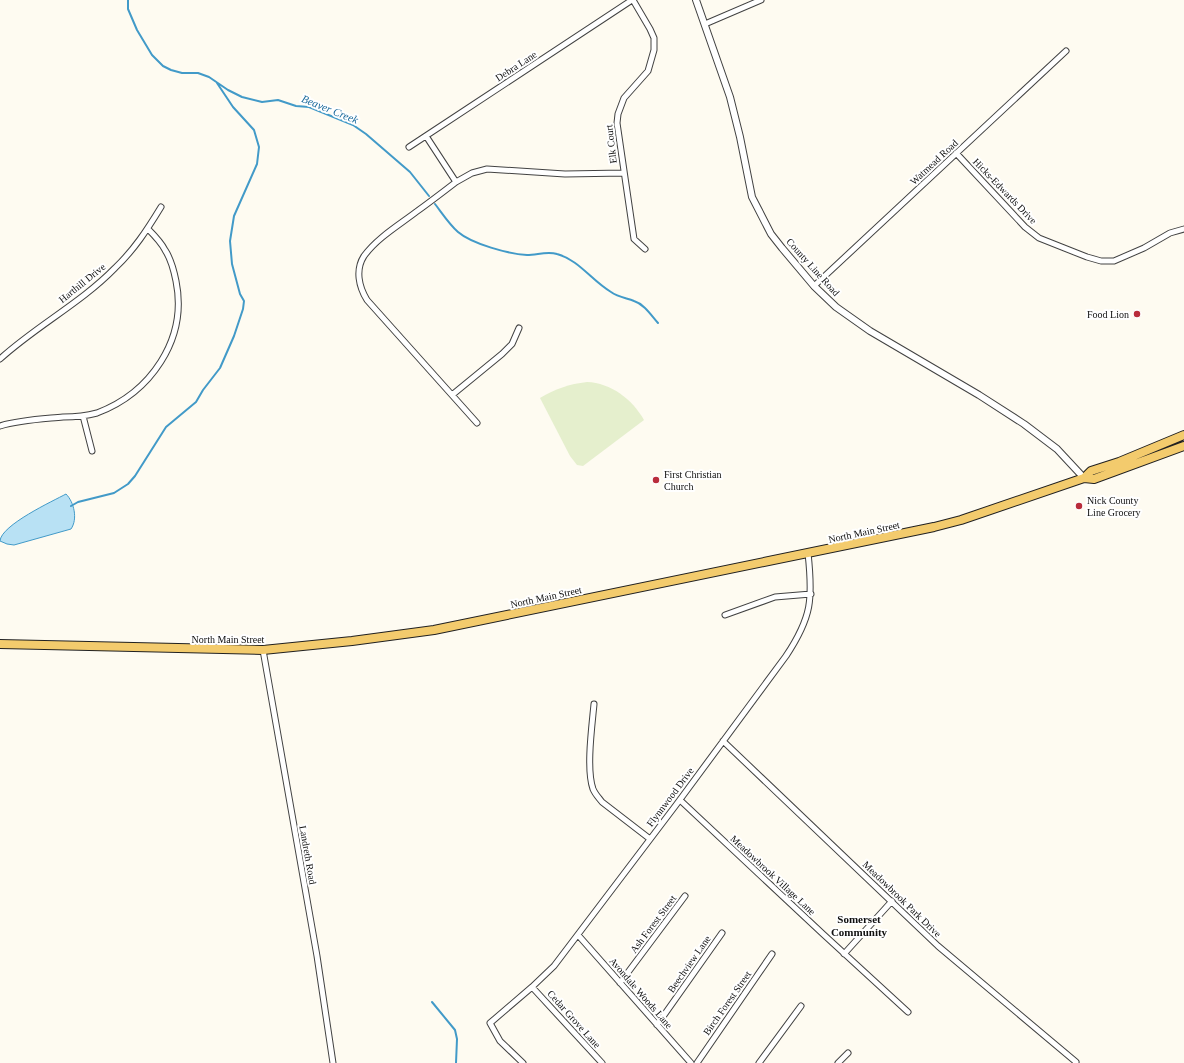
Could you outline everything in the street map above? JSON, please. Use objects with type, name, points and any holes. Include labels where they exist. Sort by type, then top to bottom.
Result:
[{"type":"main road","name":"North Main Street","points":[[1084,478],[1091,471],[1124,460],[1184,435]]},
{"type":"main road","name":"North Main Street","points":[[0,644],[263,650],[352,641],[434,630],[948,523],[1084,478],[1094,479],[1184,446]]},
{"type":"street","name":"Debra Lane","points":[[409,147],[633,0]]},
{"type":"street","name":"Elk Court","points":[[633,0],[654,38],[654,50],[648,71],[624,98],[616,123],[634,239],[645,249]]},
{"type":"street","name":"County Line Road","points":[[696,0],[730,97],[740,136],[752,198],[771,234],[814,286],[836,307],[853,319],[979,395],[1036,433],[1057,450],[1084,478]]},
{"type":"street","points":[[705,24],[761,0]]},
{"type":"street","name":"Watmead Road","points":[[814,286],[1066,51]]},
{"type":"street","points":[[426,136],[456,182]]},
{"type":"street","name":"Hicks-Edwards Drive","points":[[956,153],[1025,227],[1039,238],[1087,258],[1101,261],[1114,261],[1144,248],[1170,233],[1184,229]]},
{"type":"street","points":[[477,423],[361,292],[359,284],[359,271],[364,257],[392,229],[456,182],[472,173],[487,169],[565,174],[624,174]]},
{"type":"street","name":"Harthill Drive","points":[[0,359],[12,348],[82,296],[114,269],[133,249],[148,229],[161,207]]},
{"type":"street","points":[[0,426],[94,414],[128,397],[154,373],[163,360],[174,334],[178,305],[178,291],[175,276],[166,250],[148,229]]},
{"type":"street","points":[[452,395],[502,354],[512,344],[519,328]]},
{"type":"street","points":[[83,416],[92,451]]},
{"type":"street","name":"Flynnwood Drive","points":[[523,1063],[500,1041],[490,1023],[554,966],[680,800],[795,643],[806,622],[811,594],[808,553]]},
{"type":"street","points":[[725,615],[775,597],[811,594]]},
{"type":"street","name":"Landreth Road","points":[[263,650],[315,948],[333,1063]]},
{"type":"street","points":[[594,704],[590,759],[593,788],[602,802],[650,838]]},
{"type":"street","name":"Meadowbrook Park Drive","points":[[723,741],[938,946],[1076,1062]]},
{"type":"street","name":"Meadowbrook Village Lane","points":[[680,800],[908,1012]]},
{"type":"street","name":"Ash Forest Street","points":[[620,983],[685,896]]},
{"type":"street","points":[[844,954],[892,901]]},
{"type":"street","name":"Beechview Lane","points":[[656,1025],[722,933]]},
{"type":"street","name":"Avondale Woods Lane","points":[[578,934],[656,1025],[691,1063]]},
{"type":"street","name":"Birch Forest Street","points":[[697,1063],[772,954]]},
{"type":"street","name":"Cedar Grove Lane","points":[[532,987],[602,1063]]},
{"type":"street","points":[[759,1063],[801,1006]]},
{"type":"street","points":[[838,1063],[848,1053]]},
{"type":"green space","points":[[587,382],[604,385],[620,394],[633,405],[644,420],[583,466],[577,465],[570,456],[540,398],[562,387]]},
{"type":"water","points":[[66,494],[71,501],[75,516],[71,529],[14,545],[0,541],[9,528],[18,521]]},
{"type":"waterway","name":"Beaver Creek","points":[[128,0],[128,9],[137,30],[152,55],[163,66],[182,73],[198,73],[209,77],[228,90],[242,97],[262,102],[278,100],[296,106],[309,107],[353,125],[366,134],[410,172],[429,196]]},
{"type":"waterway","points":[[71,506],[78,502],[114,493],[128,484],[135,476],[166,427],[196,402],[203,390],[220,368],[234,336],[243,309],[244,301],[240,294],[232,264],[230,241],[234,216],[257,164],[259,147],[254,130],[233,107],[217,83]]},
{"type":"waterway","name":"Beaver Creek","points":[[435,204],[452,226],[472,241],[511,253],[527,255],[553,253],[565,257],[579,266],[614,294],[638,302],[658,323]]},
{"type":"waterway","points":[[432,1002],[455,1030],[457,1039],[456,1063]]},
{"type":"place","name":"Food Lion","points":[[1137,314]]},
{"type":"place","name":"First Christian Church","points":[[656,480]]},
{"type":"place","name":"Nick County Line Grocery","points":[[1079,506]]},
{"type":"district","name":"Somerset Community","points":[[859,925]]}]
